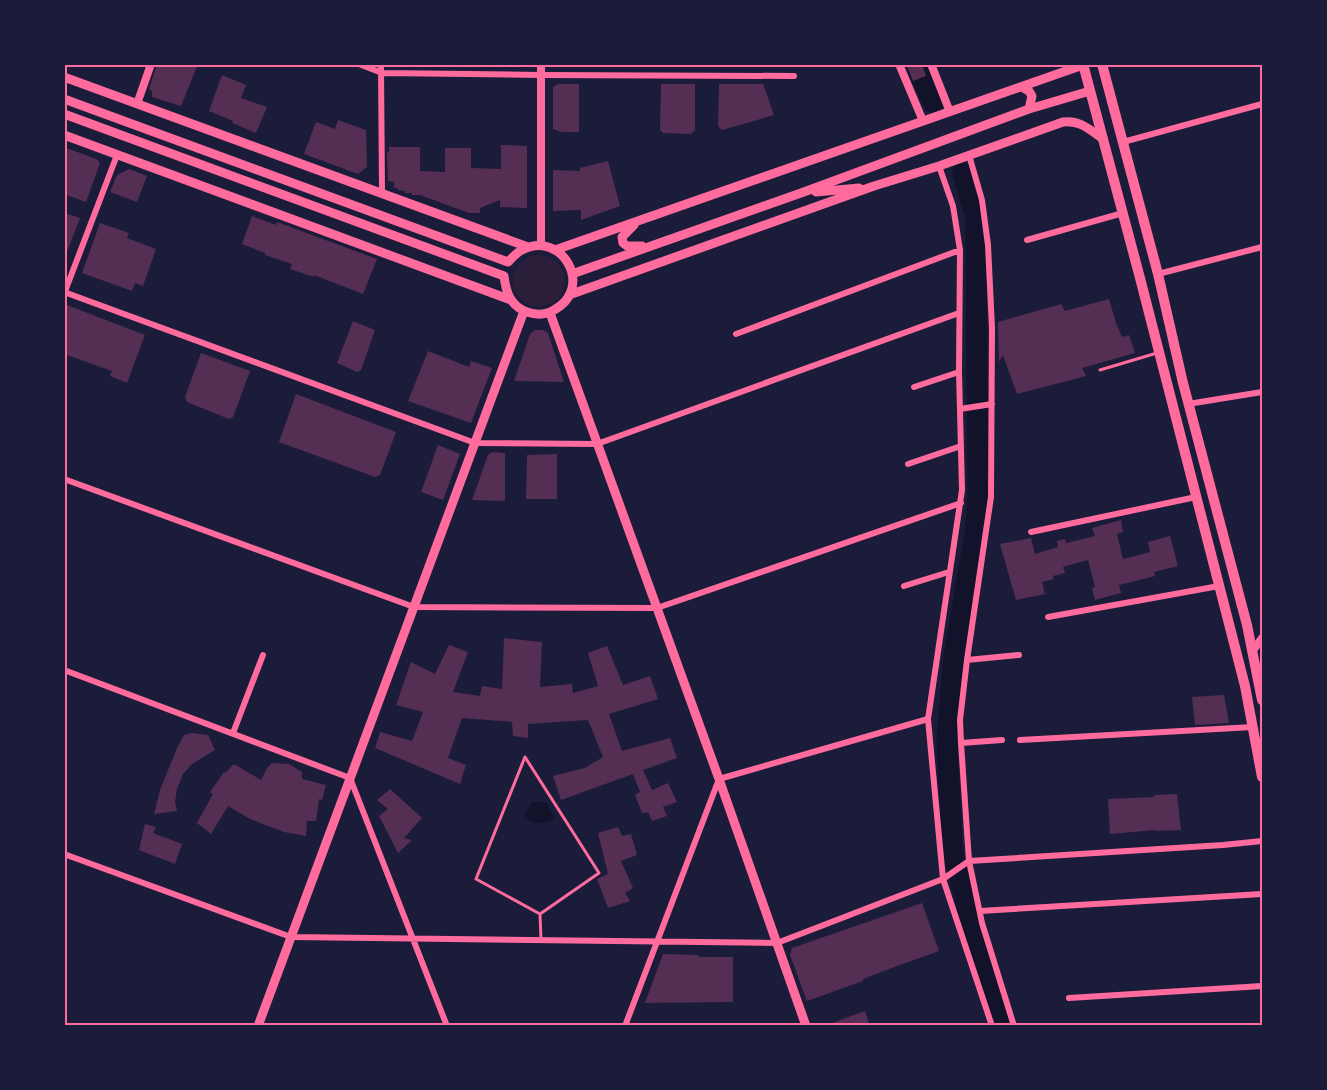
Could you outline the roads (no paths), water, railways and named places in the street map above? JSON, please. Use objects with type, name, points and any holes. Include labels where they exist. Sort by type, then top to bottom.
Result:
[{"type":"main road","points":[[1102,64],[1259,672],[1263,700]]},
{"type":"main road","points":[[555,250],[1083,65],[1245,686],[1263,777]]},
{"type":"main road","points":[[64,77],[528,247]]},
{"type":"main road","points":[[572,274],[1029,109],[1107,85]]},
{"type":"main road","points":[[1022,87],[1032,96],[1029,109]]},
{"type":"main road","points":[[64,99],[508,262],[528,247],[541,246],[555,250],[564,257],[572,274],[573,282],[569,295],[565,302],[550,313],[532,314],[518,308],[511,300],[506,291],[504,276],[64,114]]},
{"type":"main road","points":[[569,295],[874,186],[1063,123],[1072,121],[1103,139]]},
{"type":"main road","points":[[64,135],[511,300]]},
{"type":"main road","points":[[801,193],[874,186]]},
{"type":"main road","points":[[638,221],[622,237],[623,243],[627,246],[651,246]]},
{"type":"main road","points":[[258,1026],[524,311]]},
{"type":"main road","points":[[550,313],[806,1026]]},
{"type":"street","points":[[137,104],[151,64]]},
{"type":"street","points":[[359,64],[382,73],[794,76]]},
{"type":"street","points":[[381,64],[382,193]]},
{"type":"street","points":[[541,64],[541,246]]},
{"type":"street","points":[[899,64],[923,121]]},
{"type":"street","points":[[931,64],[950,112]]},
{"type":"street","points":[[1122,142],[1263,104]]},
{"type":"street","points":[[117,155],[65,293],[475,443],[597,444],[959,313]]},
{"type":"street","points":[[969,155],[982,200],[988,246],[992,319],[992,404],[990,510],[967,660],[960,720],[961,743],[969,861],[982,923],[1014,1026]]},
{"type":"street","points":[[939,166],[953,206],[960,250],[959,372],[963,490],[928,719],[943,879],[992,1026]]},
{"type":"street","points":[[1027,240],[1123,213]]},
{"type":"street","points":[[1158,274],[1263,247]]},
{"type":"street","points":[[736,334],[960,250]]},
{"type":"street","points":[[914,387],[959,372]]},
{"type":"street","points":[[1188,404],[1263,392]]},
{"type":"street","points":[[960,409],[992,404]]},
{"type":"street","points":[[908,464],[961,446]]},
{"type":"street","points":[[64,479],[414,607],[657,608],[961,503]]},
{"type":"street","points":[[1031,532],[1196,498]]},
{"type":"street","points":[[904,586],[950,572]]},
{"type":"street","points":[[1048,617],[1219,586]]},
{"type":"street","points":[[1252,652],[1263,638]]},
{"type":"street","points":[[233,733],[263,655]]},
{"type":"street","points":[[967,660],[1019,655]]},
{"type":"street","points":[[64,670],[350,778],[447,1026]]},
{"type":"street","points":[[625,1026],[718,779],[928,719]]},
{"type":"street","points":[[1020,740],[1253,727]]},
{"type":"street","points":[[961,743],[1002,741]]},
{"type":"street","points":[[64,854],[291,937],[777,943],[943,879],[969,861],[1263,841]]},
{"type":"street","points":[[980,911],[1263,894]]},
{"type":"street","points":[[1069,998],[1263,986]]},
{"type":"lane","points":[[1100,370],[1159,352]]},
{"type":"lane","points":[[525,757],[599,873],[540,914],[476,879],[525,757]]},
{"type":"lane","points":[[540,914],[541,940]]},
{"type":"waterway","points":[[916,64],[933,102]]},
{"type":"waterway","points":[[963,173],[976,217],[978,495],[976,529],[954,657],[947,740],[952,849],[980,955],[1005,1026]]}]
